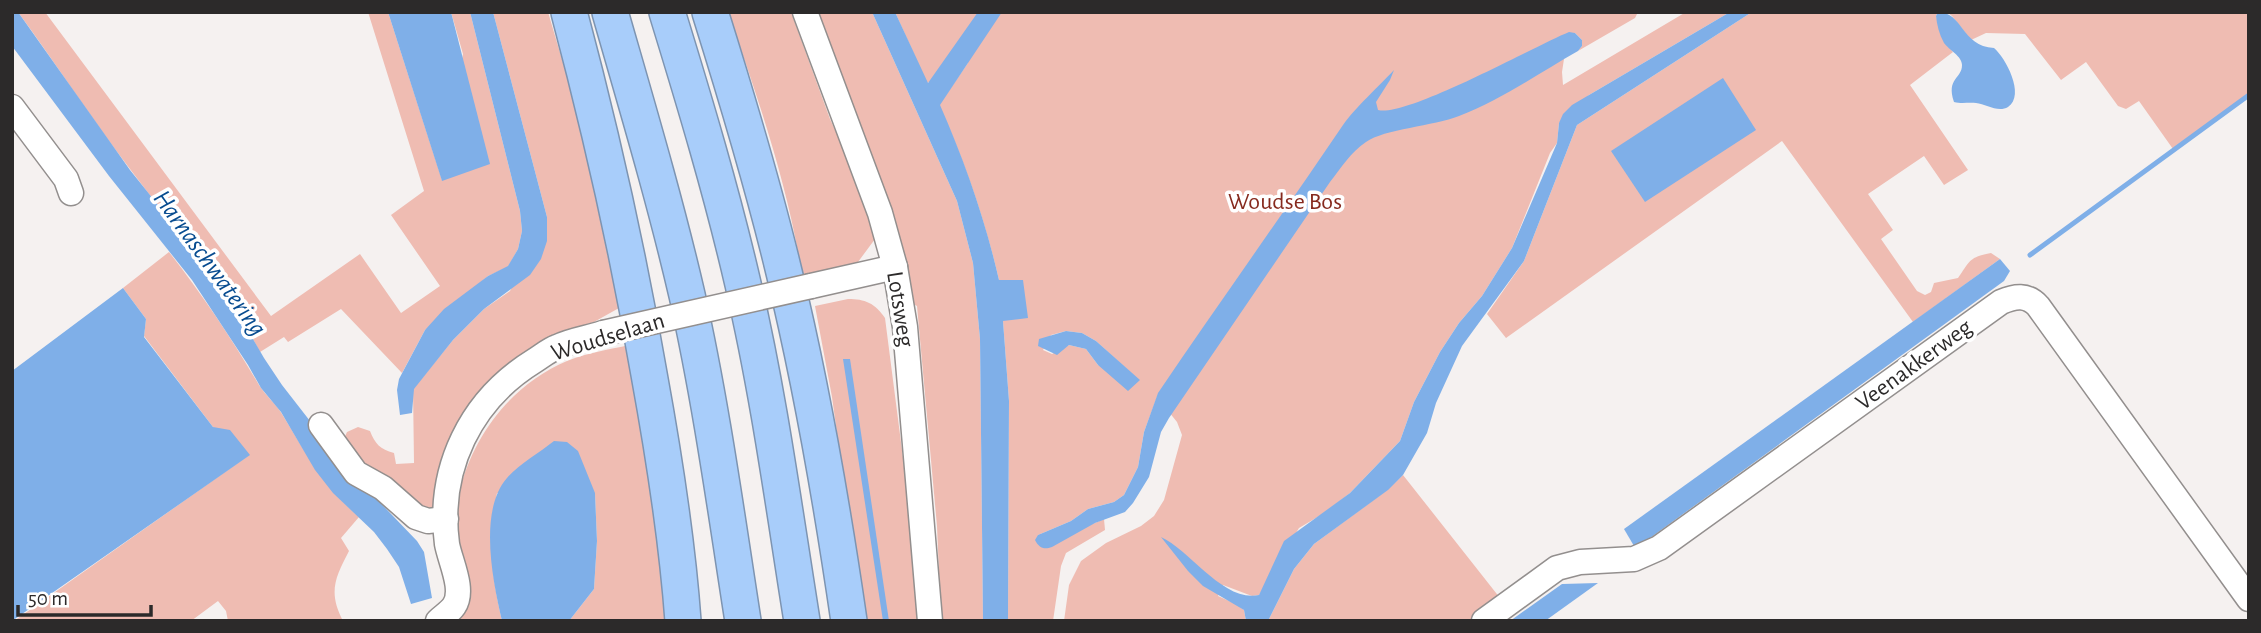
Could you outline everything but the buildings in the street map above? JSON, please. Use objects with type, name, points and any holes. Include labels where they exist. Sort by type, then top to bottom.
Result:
[{"type":"highway","points":[[569,12],[614,192],[642,334],[664,456],[683,621]]},
{"type":"highway","points":[[610,12],[658,179],[687,297],[710,413],[743,621]]},
{"type":"highway","points":[[667,12],[713,162],[744,287],[768,408],[802,621]]},
{"type":"highway","points":[[710,12],[785,274],[829,493],[849,621]]},
{"type":"highway","points":[[642,334],[668,397],[707,621]]},
{"type":"street","name":"Lotsweg","points":[[805,12],[880,213],[895,267],[905,327],[930,621]]},
{"type":"street","points":[[12,107],[66,179],[71,193]]},
{"type":"street","name":"Woudselaan","points":[[438,621],[455,605],[458,588],[447,544],[450,475],[458,450],[481,407],[516,372],[557,347],[603,333],[895,267]]},
{"type":"street","name":"Veenakkerweg","points":[[1485,621],[1558,568],[1580,562],[1634,559],[1659,548],[2001,302],[2024,297],[2038,306],[2249,599]]},
{"type":"street","points":[[321,425],[356,473],[383,488],[416,517],[428,521],[446,519]]},
{"type":"green space","points":[[18,12],[45,12],[271,316],[360,254],[401,313],[440,286],[391,215],[424,191],[368,12],[388,12],[442,180],[463,54],[451,12],[470,12],[520,211],[522,231],[518,249],[508,267],[488,276],[425,330],[402,373],[341,309],[288,342],[284,337],[260,352],[215,280],[116,150]]},
{"type":"green space","points":[[493,12],[548,12],[576,107],[619,308],[594,322],[548,338],[512,361],[482,387],[445,448],[437,482],[435,512],[431,516],[361,472],[343,441],[347,432],[358,427],[370,431],[379,445],[394,453],[396,464],[414,463],[413,389],[453,340],[484,309],[510,291],[547,217]]},
{"type":"green space","points":[[728,12],[791,12],[830,119],[875,218],[875,239],[858,262],[846,267],[802,275],[780,175]]},
{"type":"green space","points":[[816,12],[872,12],[957,201],[973,263],[980,339],[983,621],[941,621],[937,526],[917,306],[911,303]]},
{"type":"green space","name":"Woudse Bos","points":[[895,12],[1638,12],[1635,18],[1578,51],[1582,40],[1575,33],[1568,33],[1562,72],[1563,85],[1686,12],[1730,12],[1589,95],[1559,123],[1557,143],[1550,153],[1512,248],[1482,296],[1459,323],[1440,352],[1414,402],[1400,441],[1350,493],[1299,528],[1259,595],[1252,596],[1223,585],[1218,596],[1244,610],[1246,621],[1064,621],[1069,585],[1081,561],[1106,543],[1141,526],[1154,516],[1164,500],[1182,435],[1177,422],[1157,397],[1144,432],[1138,467],[1124,495],[1114,502],[1088,509],[1071,521],[1038,535],[1104,519],[1105,530],[1066,553],[1061,566],[1053,621],[1008,621],[1009,401],[1003,321],[1022,280],[999,280],[974,191],[939,105],[968,63],[927,83]],"holes":[[[1066,331],[1082,333],[1096,341],[1139,380],[1098,365],[1086,349],[1069,345],[1052,354],[1043,350],[1051,335]]]},
{"type":"green space","points":[[1752,12],[1938,12],[1936,16],[1945,43],[1953,52],[1910,85],[1968,170],[1944,185],[1924,156],[1868,194],[1893,230],[1881,239],[1917,291],[1925,295],[1931,292],[1934,283],[1958,278],[1978,256],[1991,253],[2000,259],[1913,322],[1782,141],[1506,338],[1487,314],[1524,261],[1577,125]]},
{"type":"green space","points":[[1947,12],[2249,12],[2249,95],[2173,149],[2139,101],[2126,109],[2118,106],[2086,62],[2061,80],[2025,34],[1986,33],[1971,40]]},
{"type":"green space","points":[[169,252],[216,317],[259,385],[280,410],[316,469],[359,517],[341,538],[349,551],[335,585],[338,611],[343,621],[228,621],[226,611],[218,601],[191,621],[14,621],[249,455],[213,427],[144,336],[146,319],[123,288]]},
{"type":"green space","points":[[848,299],[869,303],[885,318],[924,621],[863,621],[832,397],[815,306]]},
{"type":"green space","points":[[640,343],[678,621],[569,621],[594,589],[597,541],[595,493],[497,493],[492,527],[492,557],[502,621],[457,621],[454,512],[465,472],[485,432],[512,398],[547,371],[585,355]]},
{"type":"green space","points":[[1403,475],[1500,598],[1468,621],[1268,621],[1294,569],[1314,544]]},
{"type":"water","points":[[12,12],[18,12],[130,170],[234,306],[282,385],[345,466],[417,541],[424,552],[432,598],[411,604],[399,567],[387,549],[374,532],[333,493],[315,470],[281,412],[261,388],[192,280],[109,176],[12,46]]},
{"type":"water","points":[[388,12],[451,12],[490,164],[442,181]]},
{"type":"water","points":[[470,12],[493,12],[547,217],[547,241],[541,259],[530,275],[484,309],[453,340],[414,389],[412,413],[400,415],[397,390],[399,379],[425,330],[444,309],[488,276],[508,266],[518,249],[522,231],[520,211]]},
{"type":"water","points":[[872,12],[895,12],[928,83],[978,12],[1002,12],[940,105],[974,191],[999,280],[1023,280],[1028,318],[1003,321],[1009,401],[1008,621],[983,621],[980,339],[973,263],[957,201]]},
{"type":"water","points":[[1730,12],[1752,12],[1577,125],[1524,261],[1462,346],[1436,403],[1427,433],[1403,475],[1388,490],[1314,544],[1294,569],[1268,621],[1246,621],[1244,610],[1203,586],[1161,537],[1220,584],[1246,595],[1259,595],[1284,541],[1350,493],[1400,441],[1414,402],[1440,352],[1459,323],[1482,296],[1512,248],[1557,143],[1563,114],[1572,105]]},
{"type":"water","points":[[1938,12],[1953,17],[1975,42],[1994,48],[1998,53],[2008,67],[2014,85],[2015,94],[2008,107],[2000,109],[1976,103],[1954,102],[1953,83],[1962,65],[1958,56],[1942,40],[1936,19]]},
{"type":"water","points":[[1569,32],[1575,33],[1582,40],[1578,51],[1505,94],[1459,116],[1374,138],[1356,150],[1330,182],[1169,418],[1161,432],[1149,477],[1133,503],[1125,512],[1095,523],[1052,547],[1042,548],[1038,545],[1035,540],[1038,535],[1071,521],[1088,509],[1114,502],[1124,495],[1138,467],[1144,432],[1158,393],[1343,125],[1394,70],[1376,102],[1378,110],[1393,110],[1442,93]]},
{"type":"water","points":[[1723,78],[1756,130],[1645,202],[1611,151]]},
{"type":"water","points":[[2000,259],[2010,271],[2004,281],[1639,546],[1634,546],[1624,529]]},
{"type":"water","points":[[123,288],[146,319],[144,337],[213,427],[230,430],[250,455],[12,621],[12,371]]},
{"type":"water","points":[[1066,331],[1082,333],[1096,341],[1140,380],[1128,391],[1098,365],[1086,349],[1069,345],[1057,355],[1038,346],[1039,339]]},
{"type":"water","points":[[843,359],[850,359],[889,621],[883,621]]},
{"type":"water","points":[[554,441],[567,442],[578,451],[595,493],[597,541],[594,589],[569,621],[502,621],[490,547],[493,509],[498,492],[507,478]]},
{"type":"water","points":[[1598,583],[1545,621],[1510,621],[1562,584]]},
{"type":"waterway","points":[[2030,255],[2249,95]]},
{"type":"water label","name":"Harnaschwatering","points":[[210,263]]}]
